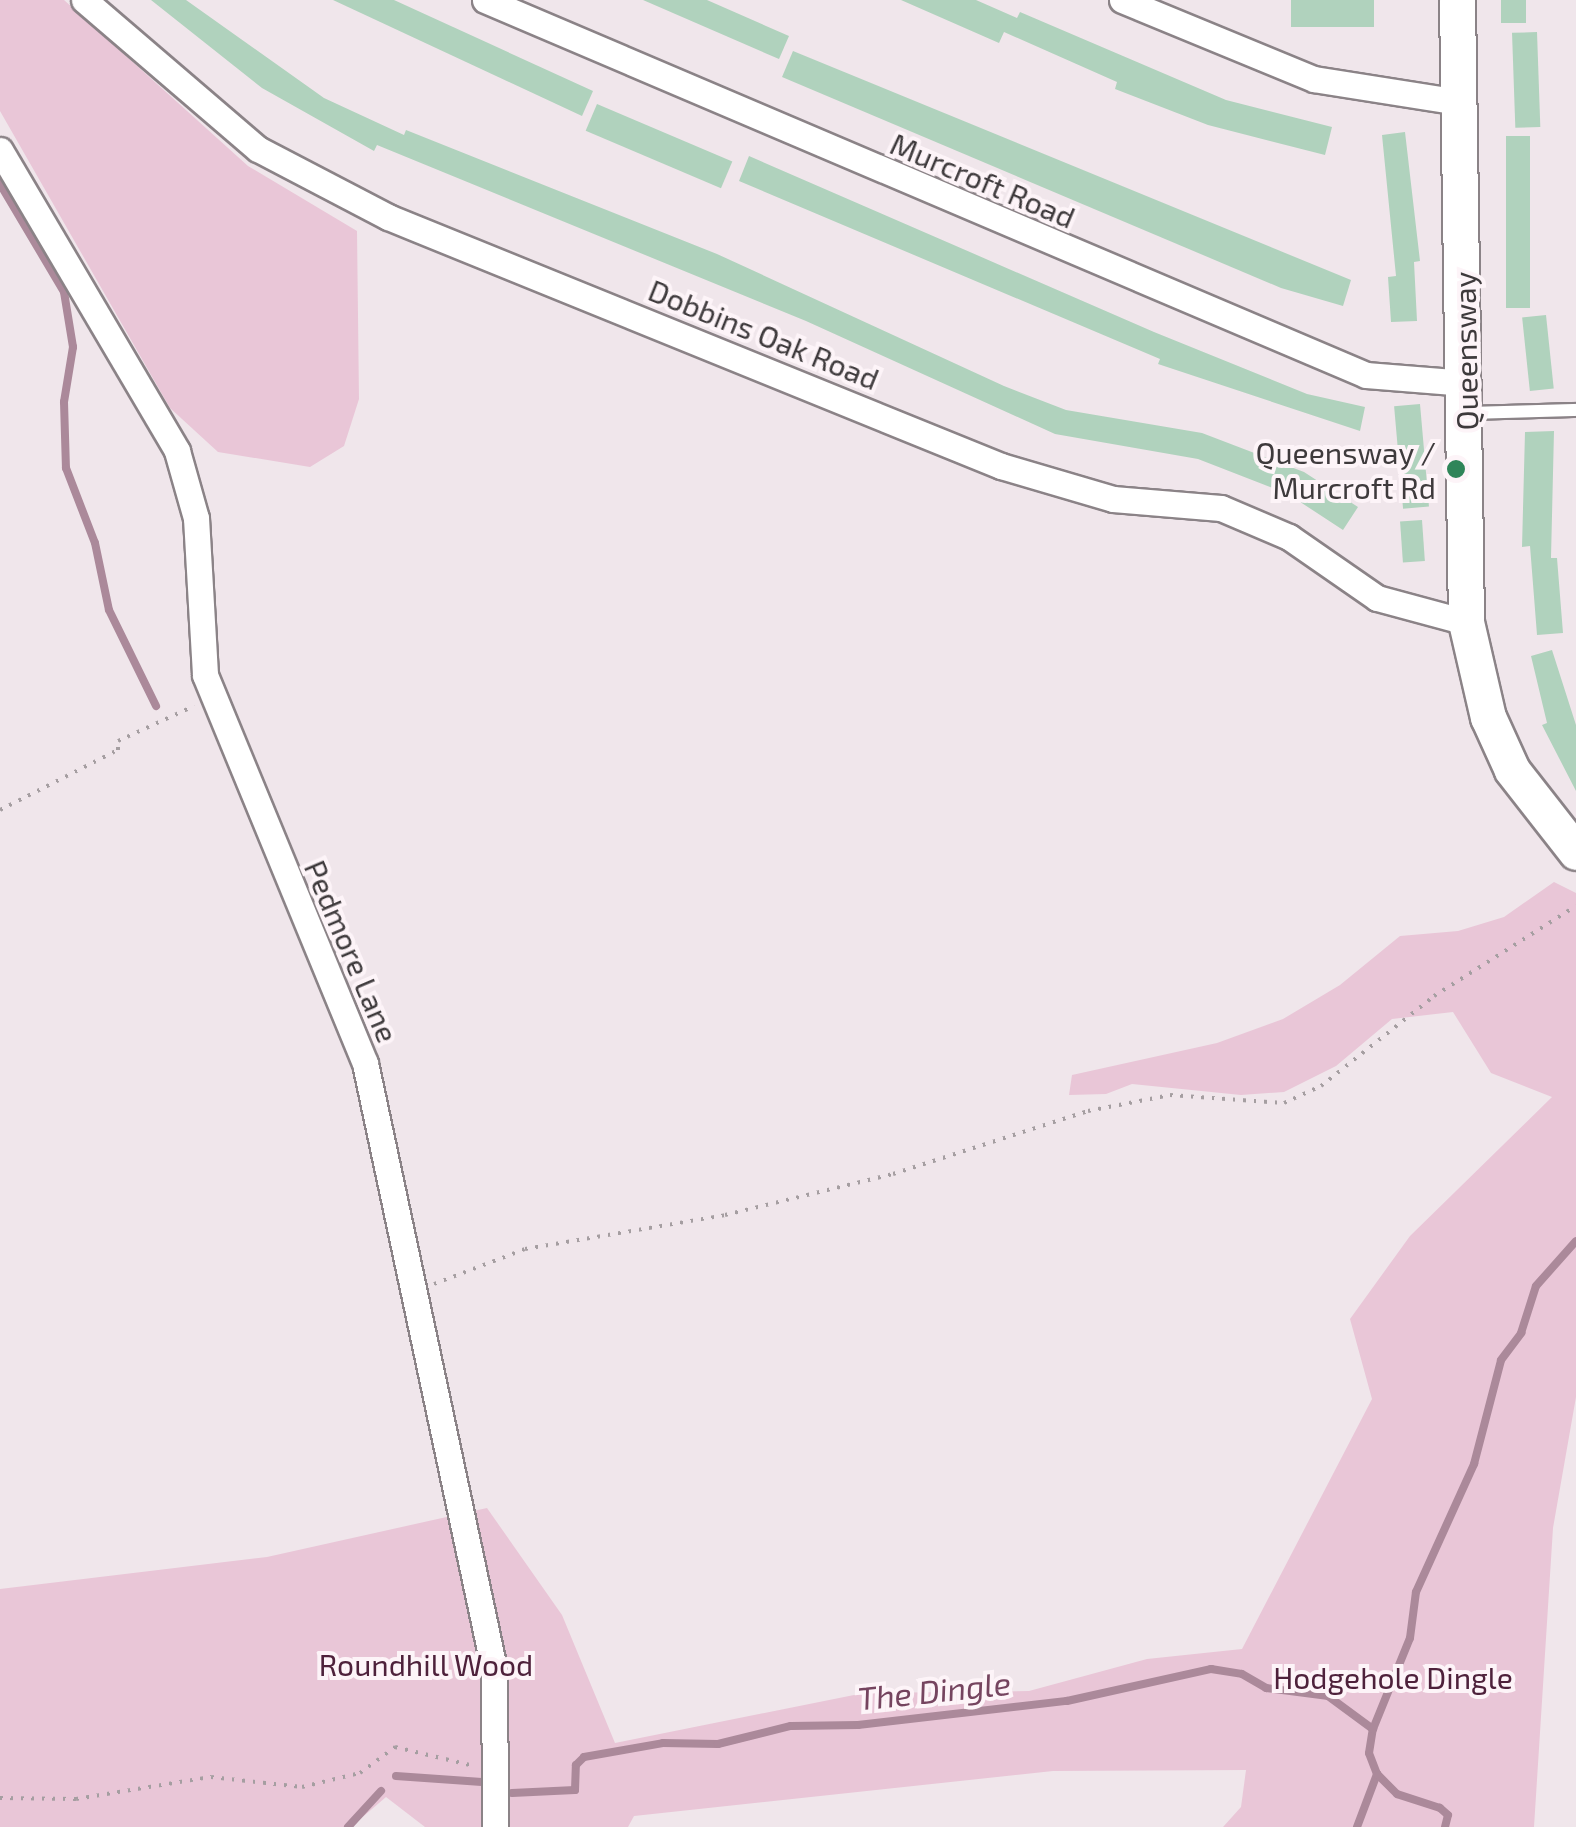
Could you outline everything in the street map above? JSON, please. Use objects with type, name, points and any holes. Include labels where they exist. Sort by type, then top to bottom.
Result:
[{"type":"street","name":"Dobbins Oak Road","points":[[84,0],[258,149],[388,216],[1001,466],[1113,499],[1221,508],[1289,537],[1377,598],[1408,612],[1466,622]]},
{"type":"street","name":"Murcroft Road","points":[[485,0],[1366,375],[1466,398]]},
{"type":"street","points":[[1122,0],[1314,79],[1460,102]]},
{"type":"street","name":"Queensway","points":[[1457,0],[1466,398],[1466,622],[1488,717],[1512,770],[1576,852]]},
{"type":"street","name":"Pedmore Lane","points":[[0,150],[177,450],[196,518],[213,698],[365,1063],[494,1669],[492,1765],[496,1827]]},
{"type":"lane","points":[[1466,398],[1576,410]]},
{"type":"path","points":[[0,810],[118,750],[118,741],[213,698]]},
{"type":"path","points":[[413,1289],[466,1276],[525,1249],[740,1212],[892,1174],[1088,1111],[1170,1094],[1284,1104],[1321,1086],[1434,996],[1576,906]]},
{"type":"path","points":[[0,1798],[76,1799],[211,1777],[302,1787],[360,1773],[395,1747],[492,1765]]},
{"type":"green space","points":[[0,0],[64,0],[248,166],[357,231],[359,399],[344,446],[310,467],[218,452],[170,408],[0,111]]},
{"type":"green space","name":"Hodgehole Dingle","points":[[1554,882],[1576,893],[1576,1397],[1553,1528],[1534,1827],[1223,1827],[1241,1807],[1246,1770],[1053,1771],[634,1816],[628,1827],[425,1827],[386,1797],[351,1827],[0,1827],[0,1589],[267,1557],[487,1508],[562,1615],[615,1743],[864,1693],[1029,1691],[1147,1659],[1242,1649],[1372,1399],[1350,1319],[1410,1236],[1552,1097],[1491,1073],[1453,1012],[1392,1019],[1336,1066],[1284,1092],[1241,1095],[1132,1084],[1106,1094],[1069,1095],[1072,1075],[1217,1043],[1283,1019],[1340,985],[1400,936],[1458,931],[1504,917]]},
{"type":"building","points":[[151,0],[186,0],[324,98],[404,135],[406,130],[717,254],[1004,386],[1066,410],[1202,433],[1304,472],[1358,507],[1343,530],[1288,494],[1198,459],[1055,434],[806,321],[377,145],[374,151],[262,88]]},
{"type":"building","points":[[333,0],[394,0],[593,91],[582,116]]},
{"type":"building","points":[[643,0],[707,0],[789,36],[779,59]]},
{"type":"building","points":[[901,0],[976,0],[1017,18],[1020,12],[1226,100],[1332,127],[1325,155],[1208,125],[1115,89],[1117,82],[1004,32],[999,43]]},
{"type":"building","points":[[1291,0],[1374,0],[1374,27],[1291,27]]},
{"type":"building","points":[[1501,0],[1526,0],[1526,23],[1501,23]]},
{"type":"building","points":[[1537,32],[1540,127],[1515,128],[1512,33]]},
{"type":"building","points":[[793,51],[1351,280],[1343,306],[1281,288],[782,77]]},
{"type":"building","points":[[597,104],[732,161],[721,188],[586,131]]},
{"type":"building","points":[[1405,132],[1420,261],[1414,262],[1417,321],[1391,322],[1388,277],[1396,276],[1382,135]]},
{"type":"building","points":[[1506,136],[1530,136],[1530,308],[1506,308]]},
{"type":"building","points":[[749,156],[1154,332],[1307,394],[1365,407],[1360,431],[1158,364],[1160,359],[739,181]]},
{"type":"building","points":[[1546,315],[1554,389],[1530,391],[1522,318]]},
{"type":"building","points":[[1420,404],[1429,507],[1403,509],[1394,406]]},
{"type":"building","points":[[1554,431],[1551,558],[1557,558],[1563,633],[1537,635],[1530,546],[1522,547],[1525,432]]},
{"type":"building","points":[[1422,520],[1425,561],[1403,562],[1400,522]]},
{"type":"building","points":[[1552,650],[1576,725],[1576,791],[1542,725],[1547,723],[1531,656]]},
{"type":"waterway","points":[[0,184],[64,292],[73,347],[64,402],[66,468],[95,543],[109,610],[156,706]]},
{"type":"waterway","name":"The Dingle","points":[[1445,1827],[1448,1815],[1440,1808],[1397,1794],[1377,1774],[1369,1753],[1373,1729],[1410,1638],[1416,1592],[1474,1464],[1501,1360],[1521,1333],[1536,1286],[1576,1241]]},
{"type":"waterway","name":"The Dingle","points":[[512,1793],[575,1790],[576,1765],[584,1757],[663,1743],[718,1744],[791,1726],[858,1725],[1067,1701],[1211,1669],[1242,1674],[1266,1688],[1328,1696],[1373,1729]]},
{"type":"waterway","points":[[1357,1827],[1377,1774]]},
{"type":"waterway","name":"The Dingle","points":[[396,1776],[482,1782]]},
{"type":"waterway","name":"The Dingle","points":[[348,1827],[381,1791]]},
{"type":"place","name":"Queensway / Murcroft Rd","points":[[1456,469]]},
{"type":"park label","name":"Roundhill Wood","points":[[426,1664]]}]
